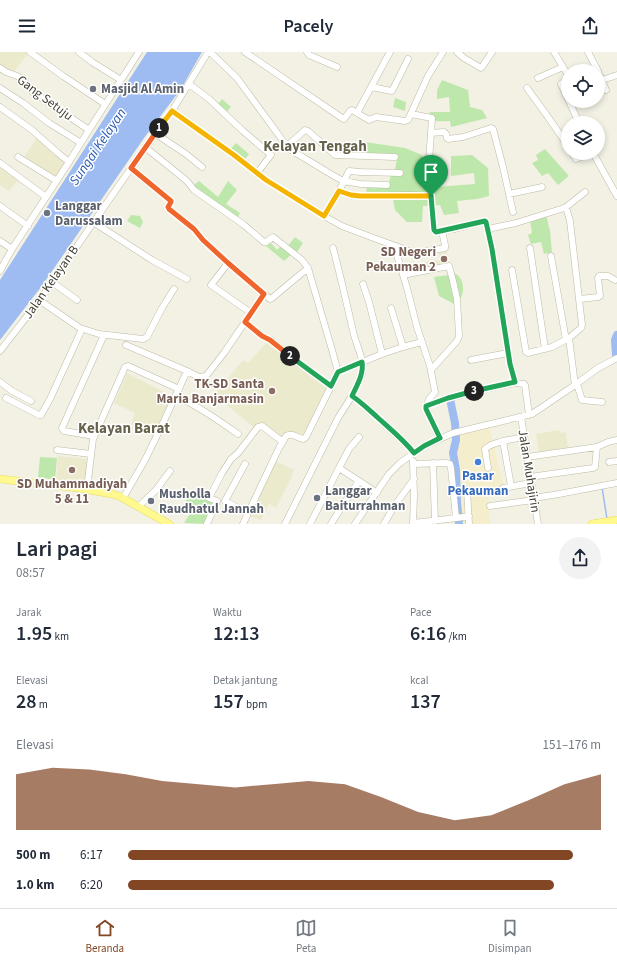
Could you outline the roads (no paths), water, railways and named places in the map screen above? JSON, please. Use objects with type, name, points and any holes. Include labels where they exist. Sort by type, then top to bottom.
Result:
[{"type":"main road","points":[[0,479],[87,489],[112,494],[123,498],[169,524]]},
{"type":"main road","points":[[592,524],[617,520]]},
{"type":"street","points":[[30,52],[105,104]]},
{"type":"street","points":[[79,52],[121,80]]},
{"type":"street","points":[[0,270],[139,52]]},
{"type":"street","points":[[209,52],[237,78],[282,141],[291,150],[343,181],[361,184],[387,185]]},
{"type":"street","name":"Jalan Kelayan B","points":[[0,351],[52,282],[156,134],[190,84],[209,52]]},
{"type":"street","points":[[245,52],[344,119],[351,110],[369,120],[376,117],[404,121],[408,120],[428,76],[443,52]]},
{"type":"street","points":[[308,52],[309,55],[336,67]]},
{"type":"street","points":[[357,113],[390,52]]},
{"type":"street","points":[[457,52],[481,68],[492,52]]},
{"type":"street","points":[[554,52],[562,64]]},
{"type":"street","points":[[588,52],[594,64]]},
{"type":"street","points":[[371,86],[392,91],[408,59]]},
{"type":"street","points":[[538,78],[561,67]]},
{"type":"street","name":"Gang Setuju","points":[[0,68],[22,79],[33,92],[89,130]]},
{"type":"street","points":[[605,79],[617,75]]},
{"type":"street","points":[[190,84],[210,99],[271,155],[257,173]]},
{"type":"street","points":[[0,88],[49,123],[81,143]]},
{"type":"street","points":[[527,88],[561,136]]},
{"type":"street","points":[[0,107],[32,130],[69,162]]},
{"type":"street","points":[[172,111],[234,155],[266,180],[342,226],[398,247],[416,252],[445,248],[442,231]]},
{"type":"street","points":[[411,114],[432,118],[429,161],[434,230],[436,232],[486,222],[492,249],[508,354],[515,382]]},
{"type":"street","points":[[431,132],[444,132],[449,140],[491,128],[493,129],[512,212]]},
{"type":"street","points":[[287,146],[307,130],[335,155],[395,158]]},
{"type":"street","points":[[156,134],[186,154],[202,167]]},
{"type":"street","points":[[146,147],[187,180],[194,190],[244,225],[264,242],[273,237],[302,260],[308,268],[338,372]]},
{"type":"street","points":[[18,157],[57,181]]},
{"type":"street","points":[[596,160],[617,196]]},
{"type":"street","points":[[0,163],[46,197]]},
{"type":"street","points":[[131,168],[171,201],[168,208],[194,229],[203,240],[270,299],[308,268]]},
{"type":"street","points":[[324,216],[350,170],[361,172],[400,173]]},
{"type":"street","points":[[509,194],[542,187]]},
{"type":"street","points":[[339,191],[360,196],[431,196]]},
{"type":"street","points":[[488,229],[516,223],[566,207],[585,192]]},
{"type":"street","points":[[0,206],[28,226]]},
{"type":"street","points":[[512,270],[526,352],[528,353],[545,350],[558,345],[582,326],[570,221],[566,207]]},
{"type":"street","points":[[93,222],[152,260],[187,279]]},
{"type":"street","points":[[0,241],[12,249]]},
{"type":"street","points":[[398,247],[397,255],[408,288],[417,327],[431,370],[435,392],[429,398],[426,409],[440,438]]},
{"type":"street","points":[[285,524],[338,418],[352,396],[362,374],[362,362],[333,248]]},
{"type":"street","points":[[530,248],[545,350]]},
{"type":"street","points":[[552,256],[576,384],[582,400],[602,402]]},
{"type":"street","points":[[228,263],[211,285],[251,313]]},
{"type":"street","points":[[403,275],[449,266],[457,299],[459,336],[457,341],[431,370]]},
{"type":"street","points":[[580,299],[600,296],[599,276],[608,276],[615,280]]},
{"type":"street","points":[[52,282],[77,300]]},
{"type":"street","points":[[363,284],[382,354]]},
{"type":"street","points":[[39,300],[78,328],[104,335],[146,338],[174,289]]},
{"type":"street","points":[[126,345],[199,377],[206,376],[224,353],[264,294]]},
{"type":"street","points":[[391,308],[403,347]]},
{"type":"street","points":[[245,322],[331,386]]},
{"type":"street","points":[[6,398],[39,416],[41,415],[50,399],[82,329]]},
{"type":"street","points":[[94,436],[64,431],[62,428],[104,335]]},
{"type":"street","points":[[243,524],[286,436],[290,434],[302,439],[306,437],[338,372],[382,354],[422,342]]},
{"type":"street","points":[[471,360],[508,354]]},
{"type":"street","points":[[355,524],[383,482],[394,469],[424,446],[455,432],[521,417],[536,412],[598,368],[617,358]]},
{"type":"street","points":[[87,489],[94,436],[125,367],[128,366],[179,389]]},
{"type":"street","points":[[123,498],[145,460],[187,371]]},
{"type":"street","points":[[0,382],[12,391],[31,401]]},
{"type":"street","points":[[426,406],[450,397],[515,382],[523,383],[525,385],[529,415]]},
{"type":"street","points":[[176,396],[204,410],[238,434]]},
{"type":"street","points":[[352,396],[397,435],[406,444],[412,454],[414,464],[413,524],[469,516]]},
{"type":"street","name":"Jalan Muhajirin","points":[[521,417],[538,524]]},
{"type":"street","points":[[206,524],[217,501],[209,498],[222,473],[231,459],[238,453],[258,427],[262,426],[283,442]]},
{"type":"street","points":[[310,524],[349,449],[359,437]]},
{"type":"street","points":[[488,468],[485,449],[493,444],[524,437]]},
{"type":"street","points":[[527,457],[596,447],[617,440]]},
{"type":"street","points":[[503,441],[511,486]]},
{"type":"street","points":[[503,488],[531,480],[593,468],[595,467],[596,447]]},
{"type":"street","points":[[57,450],[91,454]]},
{"type":"street","points":[[609,462],[617,461]]},
{"type":"street","points":[[433,463],[436,521]]},
{"type":"street","points":[[245,464],[225,501],[248,512]]},
{"type":"street","points":[[414,464],[450,464],[458,518]]},
{"type":"street","points":[[339,468],[377,492]]},
{"type":"street","points":[[138,507],[156,490],[170,471]]},
{"type":"street","points":[[384,524],[395,505],[414,479]]},
{"type":"street","points":[[331,524],[359,481]]},
{"type":"street","points":[[490,506],[617,483]]},
{"type":"street","points":[[467,490],[469,524]]},
{"type":"water","name":"Sungai Kelayan","points":[[147,52],[202,52],[181,89],[144,138],[41,287],[0,340],[0,280]]},
{"type":"waterway","points":[[616,355],[615,340],[617,335]]},
{"type":"waterway","points":[[450,399],[455,423],[456,440],[453,453],[456,470],[459,524]]},
{"type":"waterway","points":[[602,487],[607,519]]},
{"type":"place","name":"Masjid Al Amin","points":[[93,89]]},
{"type":"place","name":"Langgar Darussalam","points":[[47,213]]},
{"type":"place","name":"SD Negeri Pekauman 2","points":[[444,259]]},
{"type":"place","name":"TK-SD Santa Maria Banjarmasin","points":[[272,391]]},
{"type":"place","name":"Pasar Pekauman","points":[[478,462]]},
{"type":"place","name":"SD Muhammadiyah 5 & 11","points":[[72,470]]},
{"type":"place","name":"Langgar Baiturrahman","points":[[317,498]]},
{"type":"place","name":"Musholla Raudhatul Jannah","points":[[151,501]]},
{"type":"district","name":"Kelayan Tengah","points":[[315,146]]},
{"type":"district","name":"Kelayan Barat","points":[[124,428]]}]
